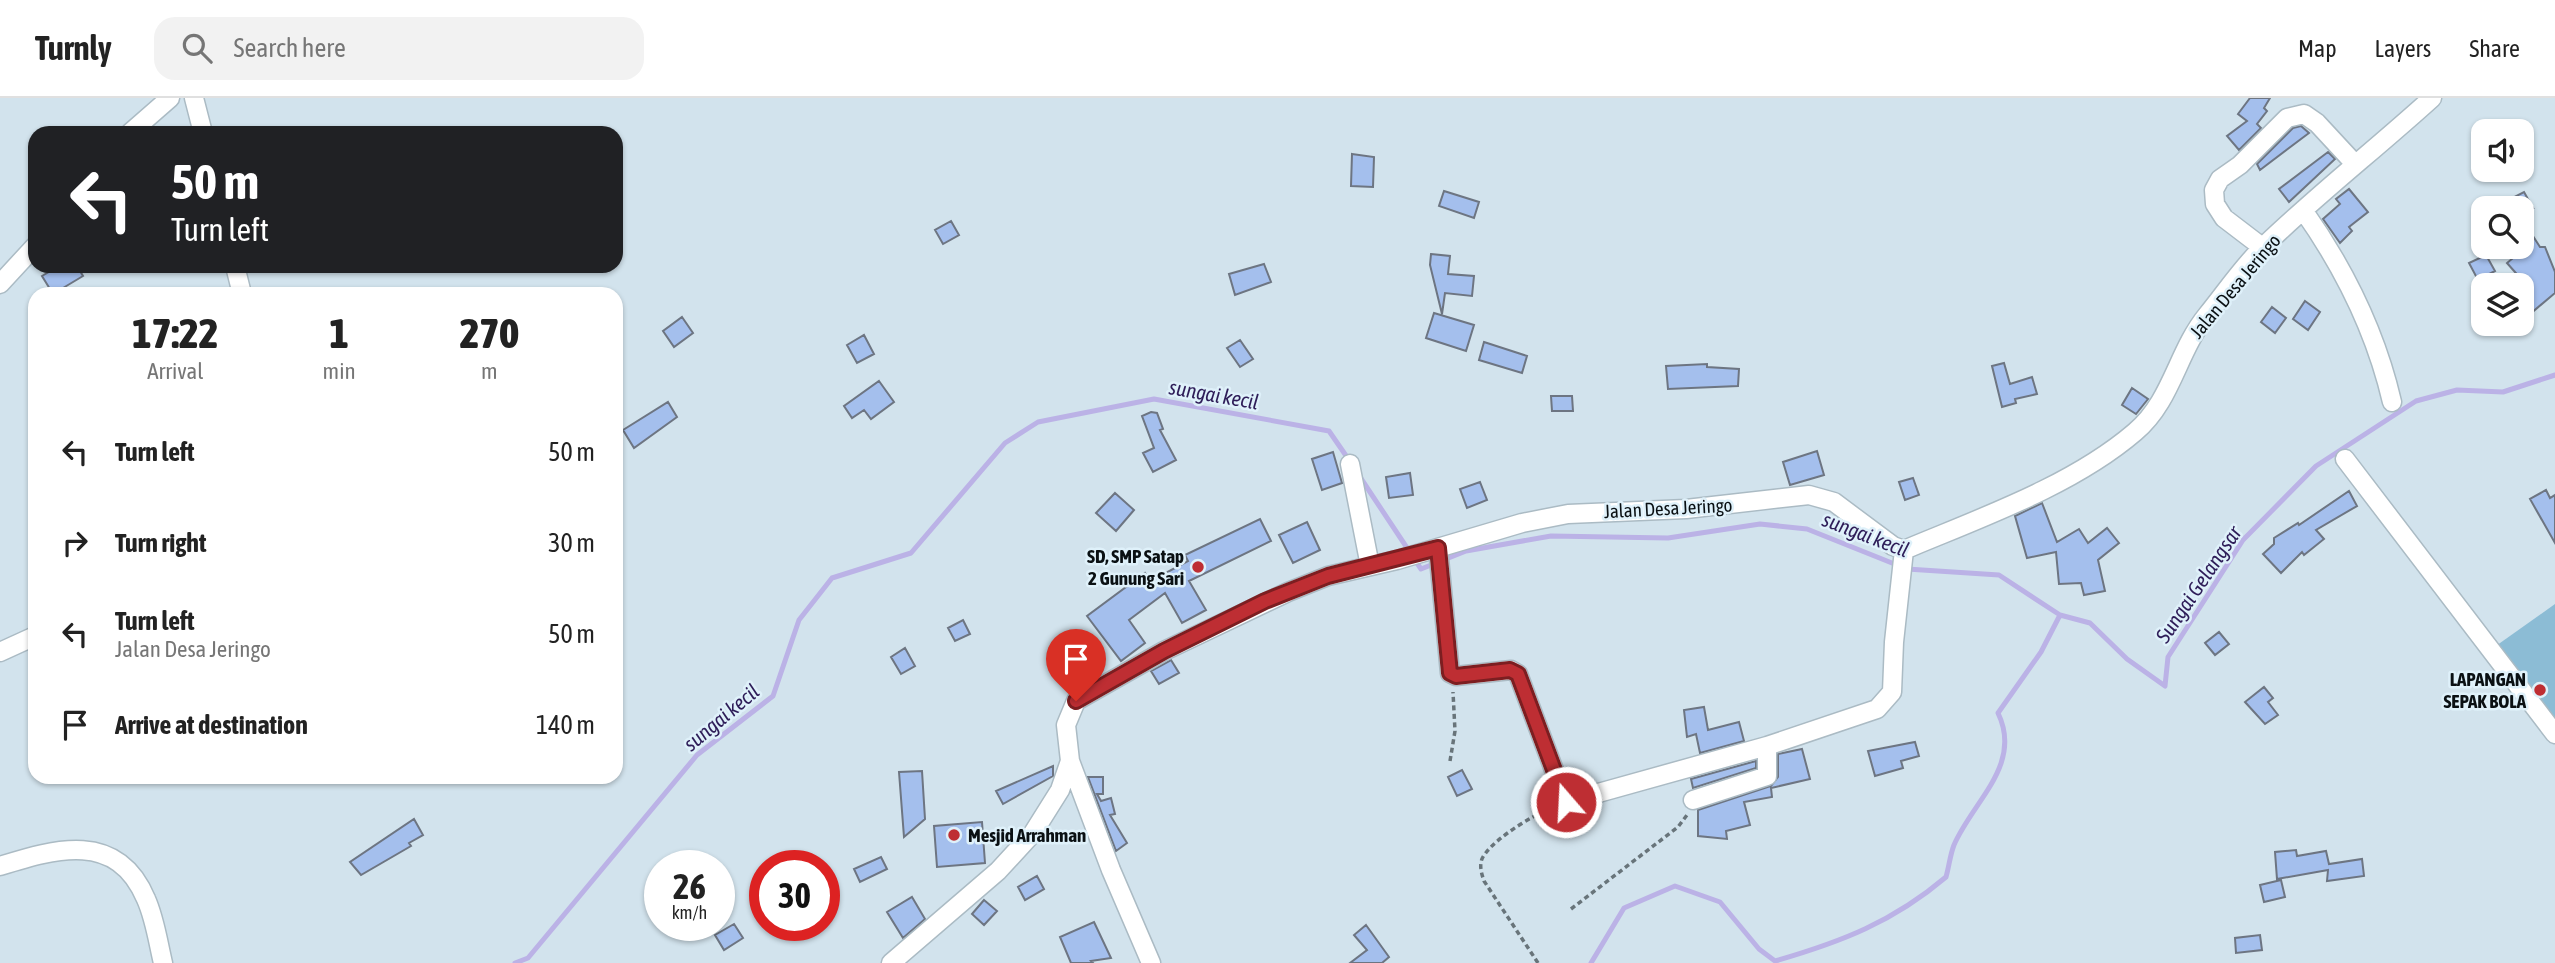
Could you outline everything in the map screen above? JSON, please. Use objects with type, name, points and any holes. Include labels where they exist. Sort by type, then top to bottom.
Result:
[{"type":"street","points":[[138,126],[170,98]]},
{"type":"street","points":[[194,98],[201,126]]},
{"type":"street","name":"Jalan Desa Jeringo","points":[[891,963],[998,871],[1050,808],[1070,761],[1066,726],[1076,701],[1243,611],[1328,576],[1397,560],[1436,556],[1522,523],[1568,514],[1686,509],[1810,495],[1835,502],[1893,546],[1904,550],[2032,495],[2091,465],[2136,432],[2157,410],[2184,351],[2201,322],[2262,247],[2432,98]]},
{"type":"street","points":[[2262,247],[2224,218],[2215,204],[2214,190],[2220,179],[2240,165],[2287,118],[2295,113],[2304,114],[2317,123],[2355,164]]},
{"type":"street","points":[[2303,211],[2327,244],[2353,291],[2384,369],[2392,402]]},
{"type":"street","points":[[0,284],[28,254]]},
{"type":"street","points":[[2345,459],[2555,734]]},
{"type":"street","points":[[1350,464],[1370,566]]},
{"type":"street","points":[[1436,556],[1447,667],[1456,676],[1510,670],[1518,674],[1566,802],[1767,746],[1877,709],[1892,692],[1899,575],[1904,550]]},
{"type":"street","points":[[0,652],[28,639]]},
{"type":"street","points":[[1693,800],[1767,776],[1767,746]]},
{"type":"street","points":[[1070,761],[1111,870],[1152,963]]},
{"type":"street","points":[[0,866],[62,848],[89,850],[113,860],[133,878],[147,900],[163,963]]},
{"type":"path","points":[[1450,761],[1455,731],[1453,692],[1456,676]]},
{"type":"path","points":[[1571,909],[1678,827],[1693,800]]},
{"type":"path","points":[[1538,963],[1483,881],[1480,867],[1485,854],[1532,816],[1566,802]]},
{"type":"shaded area","name":"LAPANGAN SEPAK BOLA","points":[[2555,604],[2555,733],[2493,648]]},
{"type":"building","points":[[2250,98],[2270,98],[2264,108],[2267,111],[2257,124],[2261,128],[2239,150],[2227,136],[2247,121],[2238,114]]},
{"type":"building","points":[[2301,126],[2309,133],[2260,170],[2257,164],[2293,128]]},
{"type":"building","points":[[2328,152],[2335,159],[2289,202],[2279,189]]},
{"type":"building","points":[[1352,154],[1374,157],[1373,187],[1351,186]]},
{"type":"building","points":[[2349,189],[2368,212],[2349,227],[2352,231],[2340,243],[2323,219],[2340,204],[2336,199]]},
{"type":"building","points":[[1444,191],[1479,202],[1474,218],[1439,206]]},
{"type":"building","points":[[951,221],[959,235],[943,244],[935,230]]},
{"type":"building","points":[[2534,238],[2540,247],[2545,247],[2555,272],[2555,293],[2534,311],[2534,273],[2516,273],[2507,263],[2512,259],[2534,259]]},
{"type":"building","points":[[1431,254],[1450,256],[1448,274],[1474,276],[1472,296],[1445,293],[1442,314],[1430,265]]},
{"type":"building","points":[[2478,259],[2488,259],[2495,271],[2474,273],[2469,263]]},
{"type":"building","points":[[1264,264],[1271,282],[1235,295],[1229,274]]},
{"type":"building","points":[[47,273],[81,273],[83,276],[65,287],[49,287],[42,276]]},
{"type":"building","points":[[2305,301],[2320,312],[2308,330],[2293,319]]},
{"type":"building","points":[[2272,307],[2286,318],[2275,333],[2261,322]]},
{"type":"building","points":[[1434,313],[1474,325],[1466,351],[1426,338]]},
{"type":"building","points":[[682,317],[693,333],[674,347],[663,331]]},
{"type":"building","points":[[864,335],[874,354],[857,363],[847,345]]},
{"type":"building","points":[[1240,340],[1253,359],[1240,367],[1227,348]]},
{"type":"building","points":[[1484,342],[1527,356],[1522,373],[1479,360]]},
{"type":"building","points":[[2004,363],[2010,384],[2032,377],[2037,394],[2015,399],[2016,403],[2002,407],[1992,366]]},
{"type":"building","points":[[1707,364],[1707,367],[1739,369],[1738,386],[1668,389],[1666,366]]},
{"type":"building","points":[[879,381],[894,402],[871,419],[864,410],[852,418],[844,406]]},
{"type":"building","points":[[2132,388],[2148,399],[2136,414],[2122,405]]},
{"type":"building","points":[[1551,396],[1572,396],[1573,411],[1552,411]]},
{"type":"building","points":[[668,402],[677,417],[634,448],[623,430]]},
{"type":"building","points":[[1151,412],[1157,413],[1163,429],[1160,430],[1176,460],[1153,472],[1143,453],[1154,448],[1142,416]]},
{"type":"building","points":[[1817,451],[1824,475],[1790,485],[1783,462]]},
{"type":"building","points":[[1333,452],[1342,483],[1322,490],[1312,459]]},
{"type":"building","points":[[1410,473],[1413,495],[1389,498],[1386,477]]},
{"type":"building","points":[[1913,478],[1919,495],[1905,500],[1899,482]]},
{"type":"building","points":[[1480,482],[1487,500],[1467,508],[1460,489]]},
{"type":"building","points":[[2546,490],[2550,498],[2555,495],[2555,543],[2530,499]]},
{"type":"building","points":[[2349,491],[2357,506],[2316,530],[2324,539],[2304,555],[2302,552],[2281,573],[2263,554],[2274,544],[2274,538],[2298,523],[2299,525]]},
{"type":"building","points":[[1115,493],[1134,510],[1116,531],[1096,513]]},
{"type":"building","points":[[2042,503],[2057,542],[2079,529],[2088,543],[2107,528],[2119,543],[2098,560],[2105,591],[2084,595],[2081,583],[2059,584],[2056,552],[2027,558],[2015,516]]},
{"type":"building","points":[[1260,519],[1271,541],[1189,581],[1206,610],[1182,623],[1165,593],[1129,620],[1145,643],[1121,661],[1087,616],[1145,573],[1151,581],[1188,561],[1185,555]]},
{"type":"building","points":[[1307,522],[1320,550],[1293,563],[1279,535]]},
{"type":"building","points":[[963,620],[970,634],[955,641],[948,628]]},
{"type":"building","points":[[2219,632],[2229,644],[2215,655],[2205,643]]},
{"type":"building","points":[[905,648],[915,666],[901,674],[891,657]]},
{"type":"building","points":[[1171,660],[1179,673],[1159,684],[1151,671]]},
{"type":"building","points":[[2264,687],[2273,698],[2268,702],[2278,715],[2265,724],[2245,702]]},
{"type":"building","points":[[1704,707],[1708,730],[1739,722],[1744,741],[1700,753],[1696,734],[1687,737],[1684,710]]},
{"type":"building","points":[[1915,742],[1919,756],[1901,761],[1903,768],[1875,776],[1868,751]]},
{"type":"building","points":[[1802,749],[1810,779],[1771,788],[1772,797],[1744,802],[1750,825],[1726,831],[1727,839],[1698,836],[1698,810],[1771,786],[1778,777],[1778,754]]},
{"type":"building","points":[[1756,761],[1756,768],[1693,788],[1691,779]]},
{"type":"building","points":[[1053,766],[1053,776],[1003,804],[996,791]]},
{"type":"building","points":[[1462,770],[1472,789],[1457,796],[1448,777]]},
{"type":"building","points":[[922,771],[925,819],[904,837],[899,772]]},
{"type":"building","points":[[1088,777],[1103,777],[1103,794],[1097,794],[1101,801],[1111,798],[1115,814],[1110,815],[1127,843],[1116,851]]},
{"type":"building","points":[[414,819],[423,835],[409,843],[411,846],[361,875],[350,862]]},
{"type":"building","points":[[982,822],[985,863],[937,867],[934,826]]},
{"type":"building","points":[[2296,850],[2297,856],[2326,851],[2329,864],[2362,859],[2364,876],[2327,881],[2328,870],[2277,879],[2275,852]]},
{"type":"building","points":[[881,857],[887,869],[860,882],[854,869]]},
{"type":"building","points":[[1037,876],[1044,889],[1025,900],[1018,887]]},
{"type":"building","points":[[2281,880],[2285,897],[2264,902],[2260,885]]},
{"type":"building","points":[[912,897],[925,919],[903,938],[887,912]]},
{"type":"building","points":[[984,900],[997,911],[984,925],[972,914]]},
{"type":"building","points":[[1094,922],[1111,958],[1091,961],[1093,963],[1071,963],[1060,937]]},
{"type":"building","points":[[1366,925],[1389,957],[1382,963],[1350,963],[1367,950],[1354,935]]},
{"type":"building","points":[[735,926],[743,938],[724,950],[719,941],[735,941]]},
{"type":"building","points":[[2260,935],[2262,950],[2236,953],[2235,938]]},
{"type":"waterway","name":"Sungai Gelangsar","points":[[1591,963],[1624,908],[1675,886],[1720,902],[1759,949],[1775,961],[1844,938],[1906,906],[1946,877],[1954,845],[2000,766],[2004,732],[1998,713],[2041,652],[2060,615],[2090,623],[2127,659],[2165,686],[2168,657],[2243,540],[2316,466],[2416,401],[2457,390],[2503,392],[2555,375]]},
{"type":"waterway","name":"sungai kecil","points":[[515,963],[528,958],[697,755],[773,696],[799,620],[832,578],[911,553],[1005,443],[1038,422],[1154,399],[1329,431],[1349,460]]},
{"type":"waterway","name":"sungai kecil","points":[[1360,477],[1421,569],[1466,551],[1551,536],[1668,538],[1760,524],[1807,529],[1907,569],[1999,575],[2060,615]]},
{"type":"place","name":"SD, SMP Satap 2 Gunung Sari","points":[[1198,567]]},
{"type":"place","name":"LAPANGAN SEPAK BOLA","points":[[2540,690]]},
{"type":"place","name":"Mesjid Arrahman","points":[[954,835]]},
{"type":"route","points":[[1076,701],[1164,651],[1265,601],[1328,576],[1438,548],[1447,667],[1450,673],[1456,676],[1510,670],[1518,674],[1566,802]]}]
